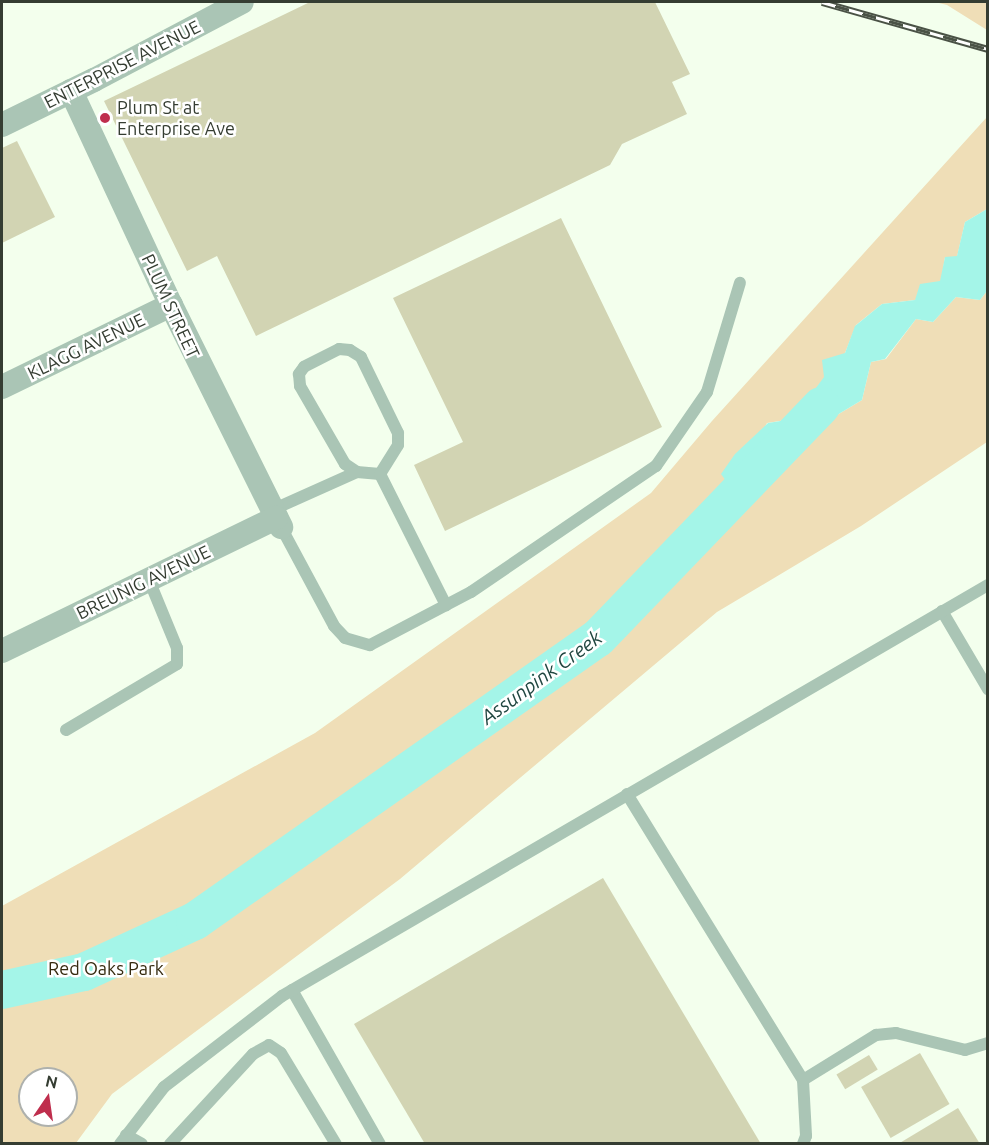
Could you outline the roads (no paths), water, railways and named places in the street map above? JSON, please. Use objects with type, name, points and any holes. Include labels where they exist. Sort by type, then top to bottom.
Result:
[{"type":"street","name":"ENTERPRISE AVENUE","points":[[2,125],[242,2]]},
{"type":"street","name":"PLUM STREET","points":[[71,91],[171,305],[276,519]]},
{"type":"street","name":"KLAGG AVENUE","points":[[2,387],[171,305]]},
{"type":"street","name":"BREUNIG AVENUE","points":[[2,651],[276,519]]},
{"type":"lane","points":[[357,472],[276,519],[334,626],[345,638],[370,645],[471,592],[656,466],[707,392],[740,283]]},
{"type":"lane","points":[[339,349],[351,350],[361,357],[398,433],[398,444],[380,474],[357,472],[345,465],[300,386],[299,374],[303,367],[339,349]]},
{"type":"lane","points":[[380,474],[446,605]]},
{"type":"lane","points":[[66,730],[177,664],[177,648],[149,580]]},
{"type":"lane","points":[[142,1143],[123,1139],[164,1087],[292,990],[987,585]]},
{"type":"lane","points":[[942,611],[987,689]]},
{"type":"lane","points":[[627,794],[802,1080],[806,1136],[803,1143]]},
{"type":"lane","points":[[292,990],[380,1143]]},
{"type":"lane","points":[[802,1080],[876,1035],[896,1033],[965,1050],[987,1043]]},
{"type":"lane","points":[[170,1143],[253,1054],[269,1045],[282,1053],[336,1143]]},
{"type":"water","points":[[987,209],[987,291],[980,300],[956,297],[933,322],[916,319],[885,359],[871,362],[862,400],[837,415],[811,438],[773,446],[731,488],[721,474],[735,454],[768,423],[793,419],[824,377],[822,360],[845,353],[855,326],[882,304],[915,300],[920,284],[940,281],[945,257],[957,256],[965,222]]},
{"type":"waterway","name":"Assunpink Creek","points":[[2,990],[84,972],[195,921],[598,638],[821,406]]},
{"type":"railway","points":[[822,2],[988,49]]},
{"type":"place","name":"Plum St at Enterprise Ave","points":[[105,118]]},
{"type":"park label","name":"Red Oaks Park","points":[[106,968]]}]
